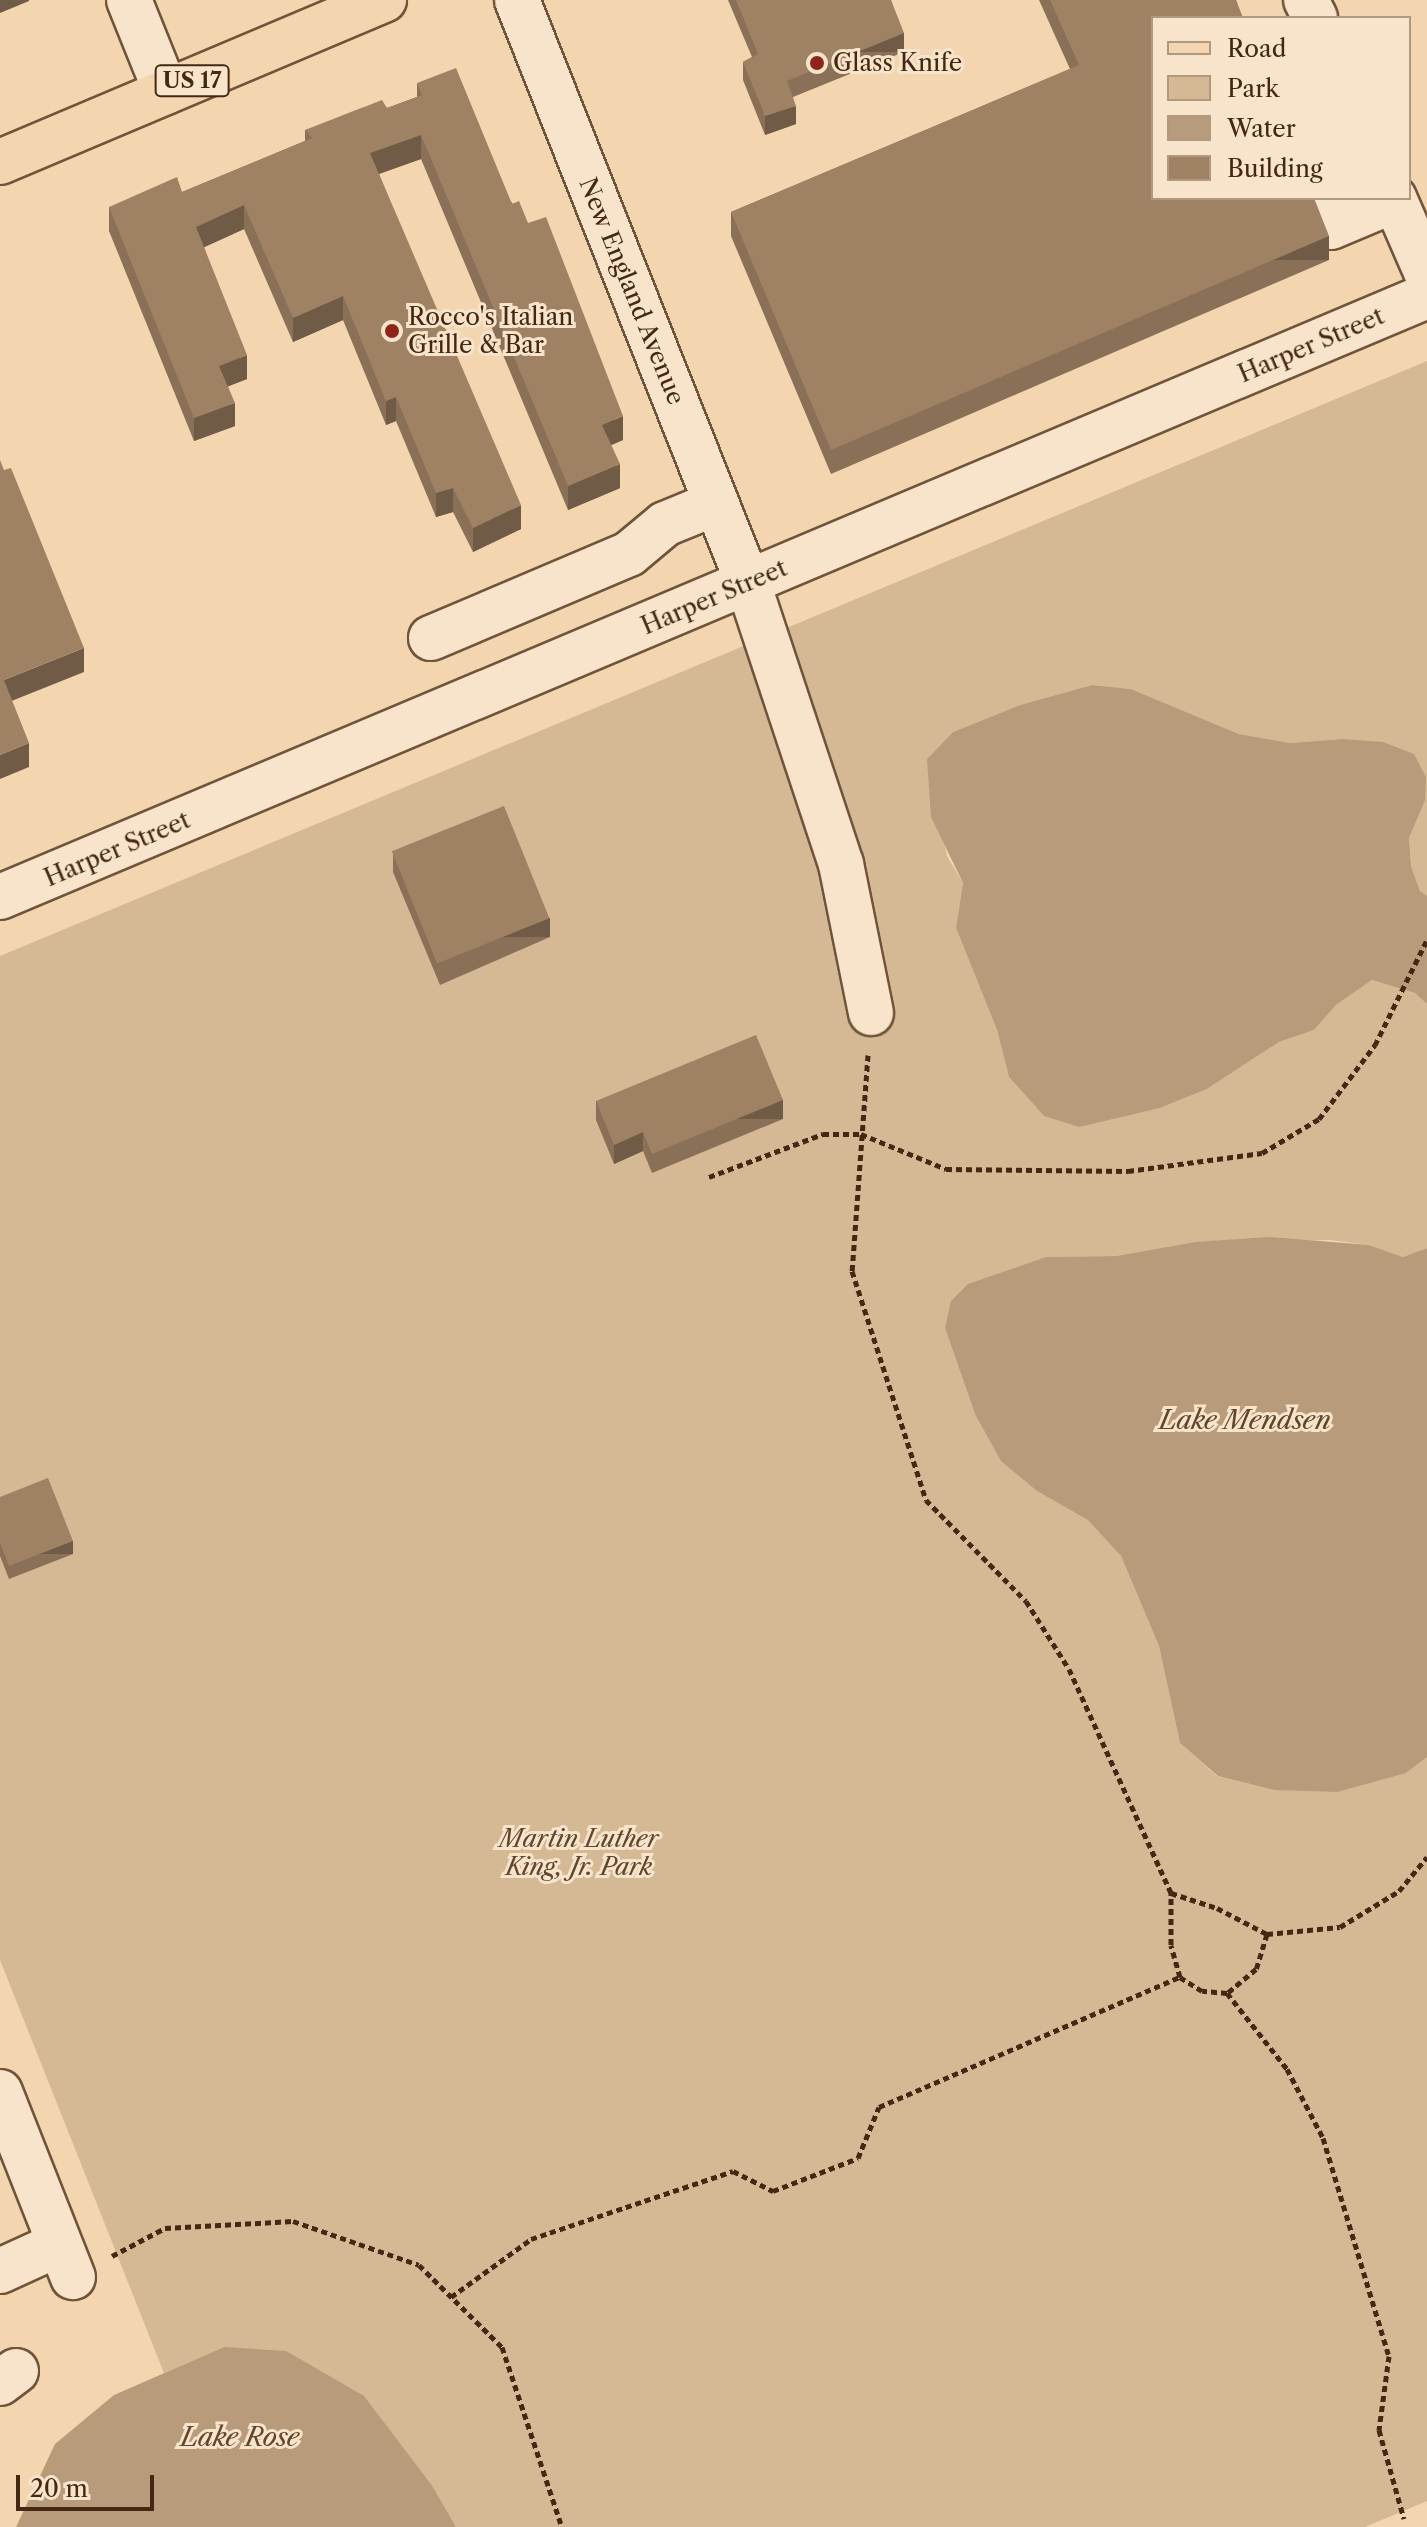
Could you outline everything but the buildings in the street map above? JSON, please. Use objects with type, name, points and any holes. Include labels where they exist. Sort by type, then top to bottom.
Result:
[{"type":"main road","name":"US 17","points":[[0,162],[384,0]]},
{"type":"street","points":[[129,0],[166,92]]},
{"type":"street","name":"New England Avenue","points":[[517,0],[748,583],[841,864],[871,1013]]},
{"type":"street","points":[[1318,200],[1331,227],[1393,200]]},
{"type":"street","points":[[1395,200],[1427,274]]},
{"type":"street","name":"Harper Street","points":[[0,897],[1427,296]]},
{"type":"street","points":[[431,638],[629,554],[665,524],[716,503]]},
{"type":"street","points":[[0,2092],[10,2145],[66,2260],[0,2271]]},
{"type":"path","points":[[709,1177],[823,1134],[861,1134],[946,1169],[1128,1171],[1262,1153],[1319,1119],[1375,1045],[1427,940]]},
{"type":"path","points":[[871,1013],[852,1271],[926,1500],[1026,1601],[1069,1669],[1171,1893],[1171,1945],[1180,1977],[1202,1991],[1227,1993],[1256,1969],[1267,1934]]},
{"type":"path","points":[[1171,1893],[1217,1908],[1267,1934],[1340,1927],[1399,1891],[1427,1857]]},
{"type":"path","points":[[451,2297],[531,2239],[733,2171],[773,2191],[858,2158],[879,2107],[1180,1977]]},
{"type":"path","points":[[1227,1993],[1287,2069],[1323,2138],[1389,2356],[1379,2430],[1404,2519]]},
{"type":"path","points":[[66,2260],[165,2228],[293,2221],[419,2265],[502,2347],[562,2527]]},
{"type":"green space","name":"Martin Luther King, Jr. Park","points":[[1427,361],[1427,896],[1420,891],[1411,866],[1409,838],[1425,801],[1342,739],[1290,743],[1239,734],[1131,689],[1092,685],[1020,705],[953,732],[927,759],[947,856],[963,883],[956,928],[997,1030],[1009,1077],[1044,1116],[1079,1126],[1160,1108],[1207,1089],[1279,1042],[1314,1030],[1336,1005],[1372,980],[1415,993],[1427,1004],[1427,1248],[1403,1257],[1369,1245],[1330,1240],[1195,1242],[1116,1256],[1046,1257],[945,1328],[975,1414],[1037,1491],[1089,1520],[1121,1556],[1159,1646],[1180,1743],[1217,1776],[1274,1790],[1406,1773],[1427,1757],[1427,2501],[1365,2527],[456,2527],[433,2487],[224,2347],[164,2373],[0,1960],[0,956]]},
{"type":"water","points":[[1092,685],[1131,689],[1239,734],[1290,743],[1342,739],[1383,742],[1414,754],[1426,777],[1425,801],[1409,838],[1411,866],[1420,891],[1427,896],[1427,1004],[1415,993],[1372,980],[1336,1005],[1314,1030],[1279,1042],[1207,1089],[1160,1108],[1079,1127],[1044,1116],[1009,1077],[997,1030],[956,928],[963,883],[931,817],[927,759],[953,732],[1020,705]]},
{"type":"water","name":"Lake Mendsen","points":[[1269,1237],[1369,1245],[1403,1257],[1427,1248],[1427,1757],[1406,1773],[1337,1792],[1274,1790],[1218,1776],[1180,1743],[1159,1646],[1121,1556],[1088,1520],[1037,1491],[1001,1461],[975,1414],[945,1328],[951,1301],[968,1284],[1046,1257],[1116,1256],[1195,1242]]},
{"type":"water","name":"Lake Rose","points":[[224,2347],[286,2351],[364,2396],[433,2487],[456,2527],[16,2527],[55,2444],[114,2395]]},
{"type":"place","name":"Glass Knife","points":[[817,63]]},
{"type":"place","name":"Rocco's Italian Grille & Bar","points":[[392,331]]}]
